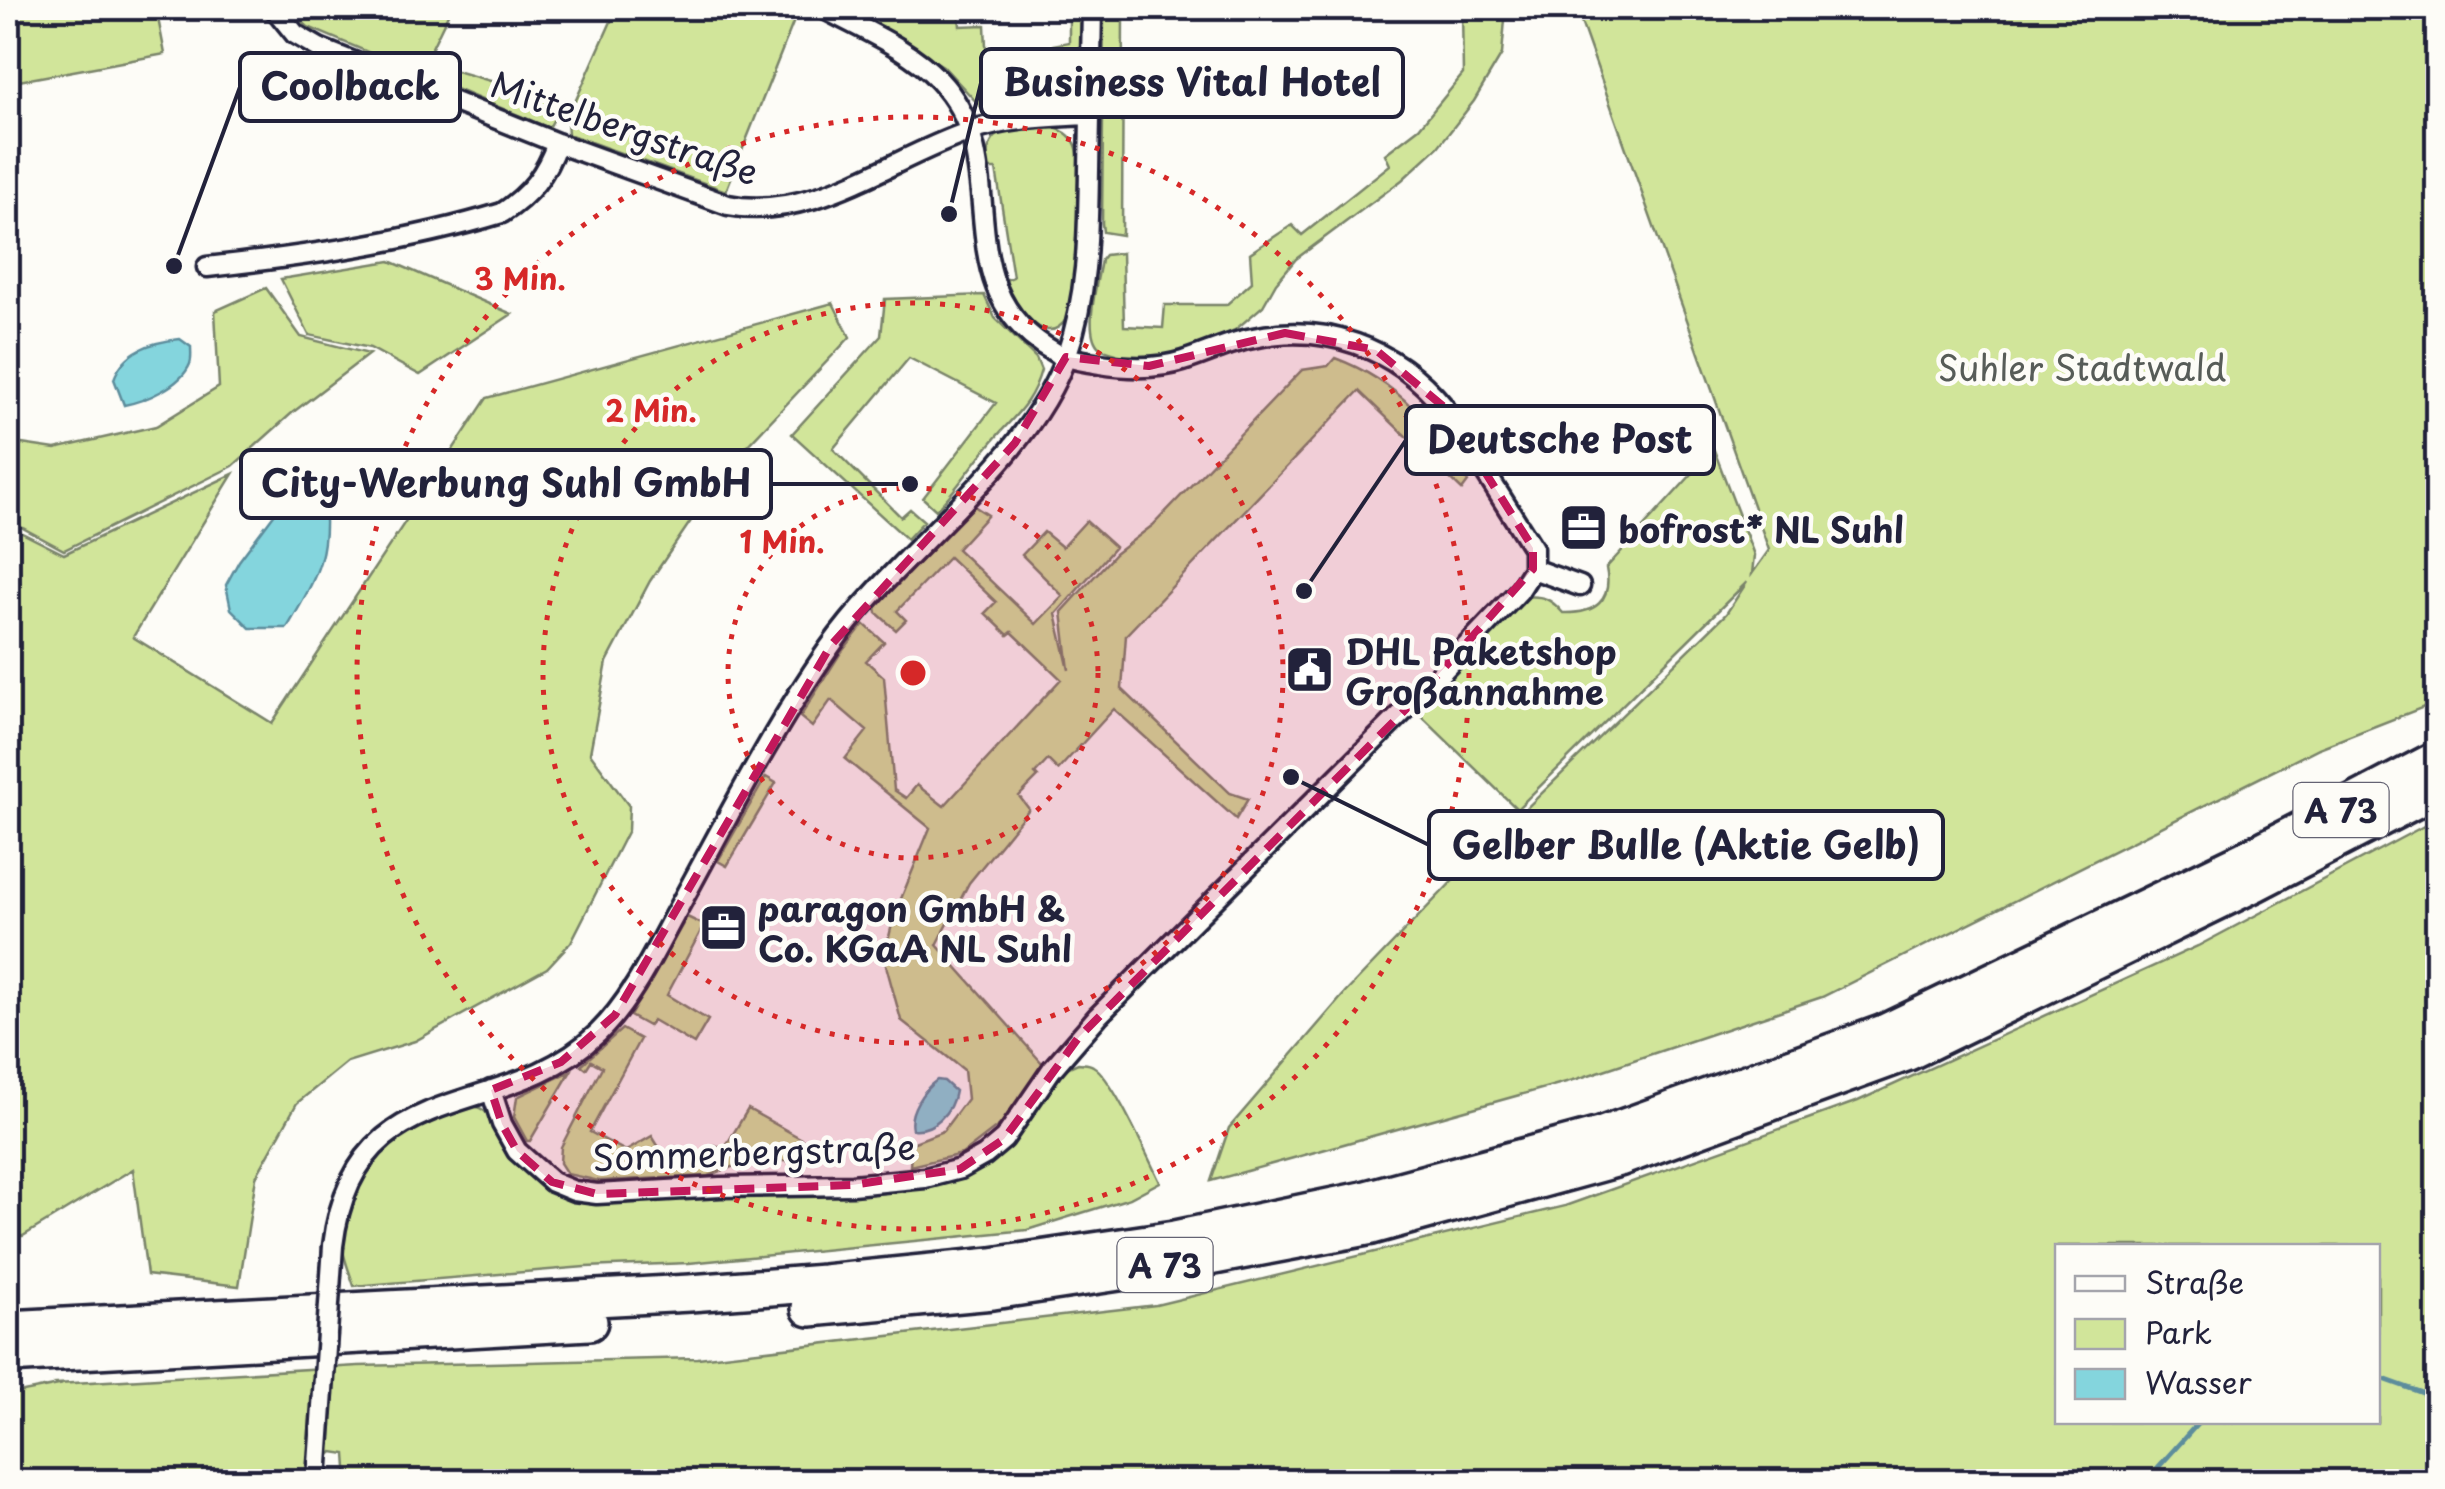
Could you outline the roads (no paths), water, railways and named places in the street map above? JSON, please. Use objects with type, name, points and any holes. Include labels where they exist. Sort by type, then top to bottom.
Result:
[{"type":"highway","name":"A 73","points":[[8,1355],[404,1334],[900,1300],[992,1291],[1172,1264],[1372,1226],[1619,1158],[1908,1052],[2250,872],[2438,759]]},
{"type":"highway","name":"A 73","points":[[8,1329],[824,1283],[992,1266],[1175,1239],[1363,1200],[1600,1136],[1884,1033],[2438,788]]},
{"type":"street","name":"Mittelbergstraße","points":[[274,8],[295,34],[320,48],[558,143],[751,210],[786,207],[821,196],[968,132],[1011,120],[1090,116]]},
{"type":"street","points":[[823,8],[928,71],[953,99],[968,132],[980,184],[991,279],[1014,322],[1066,358],[1113,366],[1179,363],[1244,340],[1285,333],[1346,339],[1376,350],[1417,378],[1444,406],[1533,548],[1532,569],[1580,586]]},
{"type":"street","points":[[317,1480],[333,1246],[341,1201],[350,1178],[379,1141],[423,1113],[561,1062],[615,1015],[763,755],[831,646],[900,563],[997,465],[1040,408],[1066,358],[1084,289],[1092,8]]},
{"type":"street","points":[[207,267],[394,239],[502,213],[543,176],[558,143]]},
{"type":"street","name":"Sommerbergstraße","points":[[490,1090],[517,1151],[552,1182],[597,1194],[720,1186],[852,1185],[925,1178],[960,1169],[1004,1139],[1052,1070],[1098,1016],[1418,697],[1519,591],[1532,569]]},
{"type":"water","points":[[180,339],[191,347],[191,362],[185,372],[162,391],[124,405],[114,379],[125,361],[149,345]]},
{"type":"water","points":[[322,486],[324,545],[307,592],[287,628],[250,628],[231,609],[226,585],[239,561],[293,489]]},
{"type":"water","points":[[937,1080],[955,1091],[950,1106],[934,1124],[912,1129],[918,1102]]},
{"type":"waterway","points":[[2380,1378],[2428,1395]]},
{"type":"waterway","points":[[2145,1482],[2197,1424]]},
{"type":"place","name":"Business Vital Hotel","points":[[949,214]]},
{"type":"place","name":"Coolback","points":[[174,266]]},
{"type":"place","name":"City-Werbung Suhl GmbH","points":[[910,484]]},
{"type":"place","name":"bofrost* NL Suhl","points":[[1584,528]]},
{"type":"place","name":"Deutsche Post","points":[[1304,591]]},
{"type":"place","name":"DHL Paketshop Großannahme","points":[[1310,670]]},
{"type":"place","name":"Gelber Bulle (Aktie Gelb)","points":[[1291,777]]},
{"type":"place","name":"paragon GmbH & Co. KGaA NL Suhl","points":[[723,927]]},
{"type":"park label","name":"Suhler Stadtwald","points":[[2082,366]]}]
